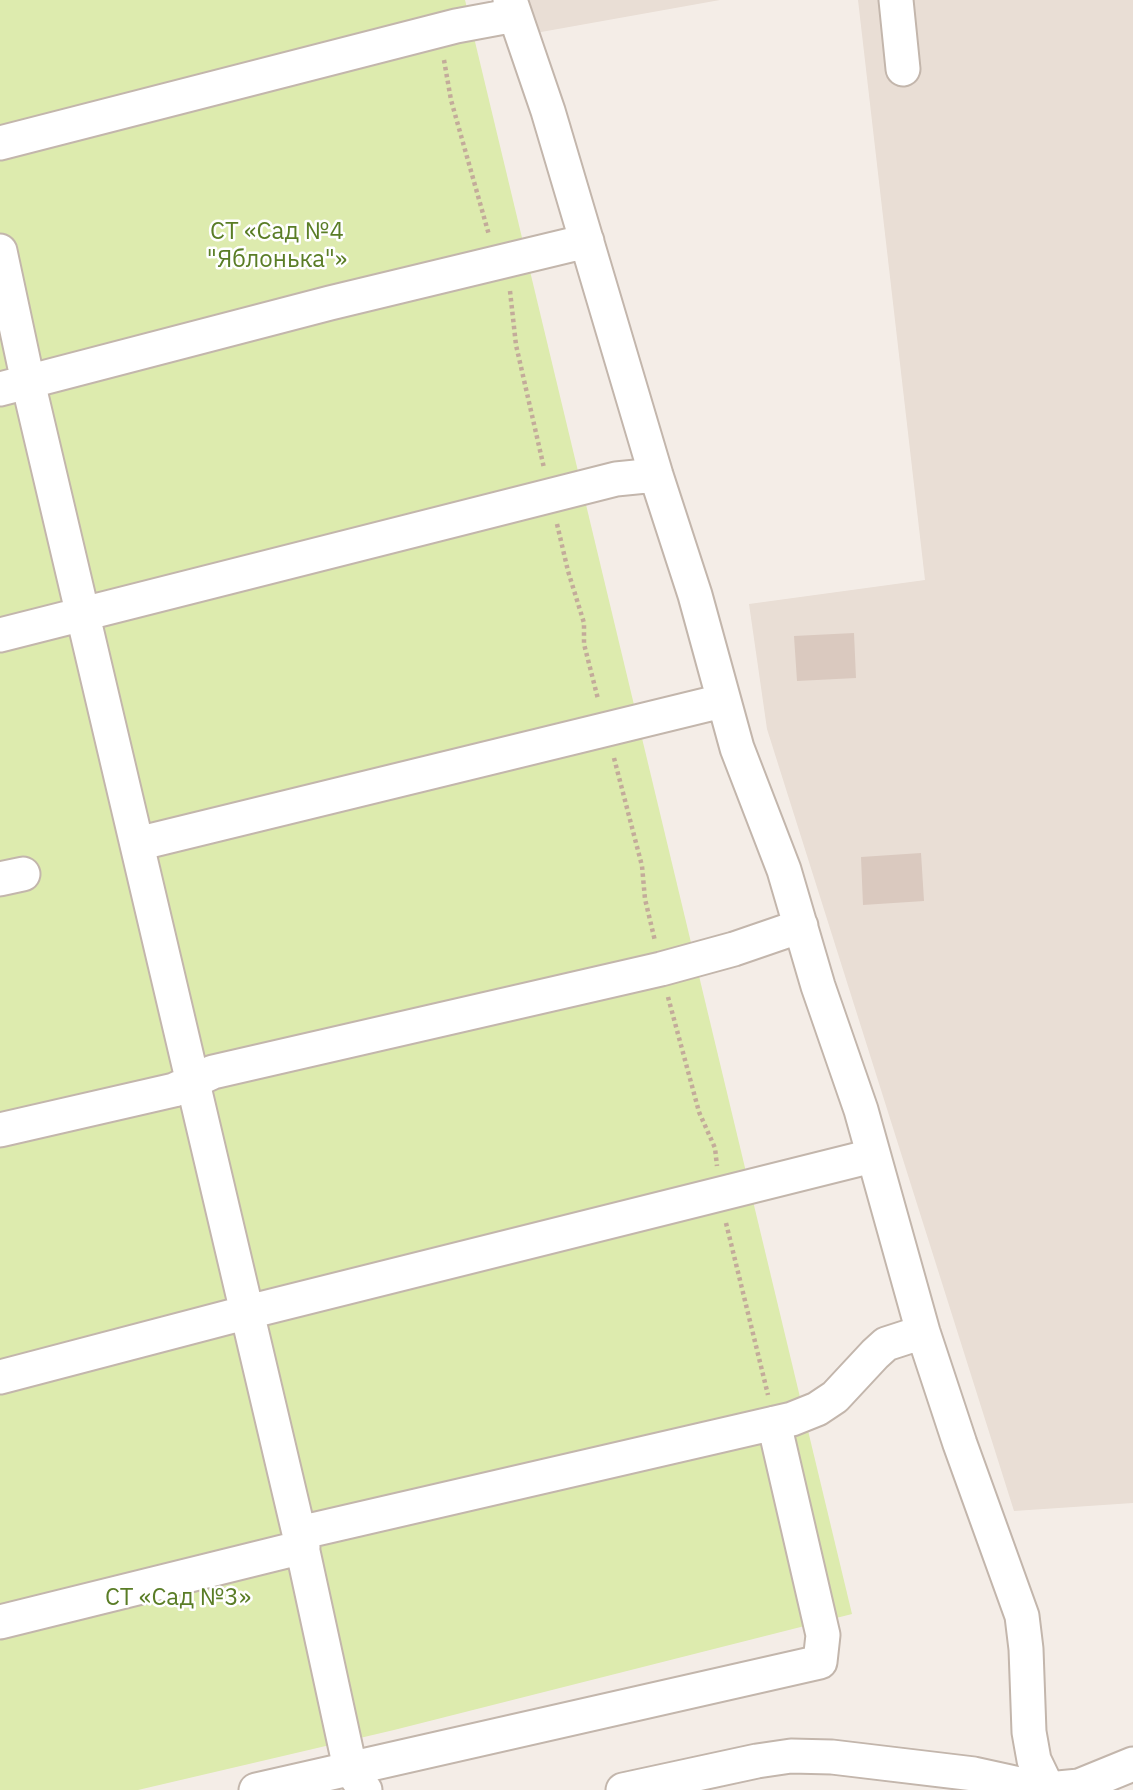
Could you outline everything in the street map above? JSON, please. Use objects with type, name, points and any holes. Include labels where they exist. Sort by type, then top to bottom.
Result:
[{"type":"street","points":[[896,0],[903,69]]},
{"type":"street","points":[[0,143],[456,26],[512,7],[548,111],[656,475],[695,596],[722,701],[737,748],[784,870],[818,986],[861,1110],[923,1332],[1022,1616],[1029,1732],[1034,1760],[1047,1789]]},
{"type":"street","points":[[14,386],[330,303],[587,241]]},
{"type":"street","points":[[0,251],[14,386],[83,615],[357,1779]]},
{"type":"street","points":[[0,635],[615,479],[656,475]]},
{"type":"street","points":[[137,844],[722,701]]},
{"type":"street","points":[[0,1130],[174,1090],[212,1072],[661,969],[734,949],[801,926]]},
{"type":"street","points":[[0,1377],[247,1312],[872,1156]]},
{"type":"street","points":[[0,1622],[301,1540],[774,1423],[817,1409],[835,1396],[874,1354],[887,1344],[923,1332]]},
{"type":"street","points":[[256,1790],[357,1779],[820,1662],[823,1635],[774,1423]]},
{"type":"street","points":[[623,1790],[792,1756],[832,1757],[974,1774],[1047,1789],[1079,1786],[1133,1764]]},
{"type":"shaded area","points":[[522,0],[720,0],[530,34]]},
{"type":"shaded area","points":[[858,0],[1133,0],[1133,1503],[1014,1511],[767,729],[749,604],[925,580]]},
{"type":"green space","name":"СТ «Сад №4 \"Яблонька\"»","points":[[0,0],[465,0],[852,1614],[394,1730],[138,1790],[0,1790]]},
{"type":"building","points":[[854,633],[856,678],[797,681],[794,636]]},
{"type":"building","points":[[921,853],[924,901],[863,905],[861,857]]},
{"type":"park label","name":"СТ «Сад №3»","points":[[178,1598]]}]
